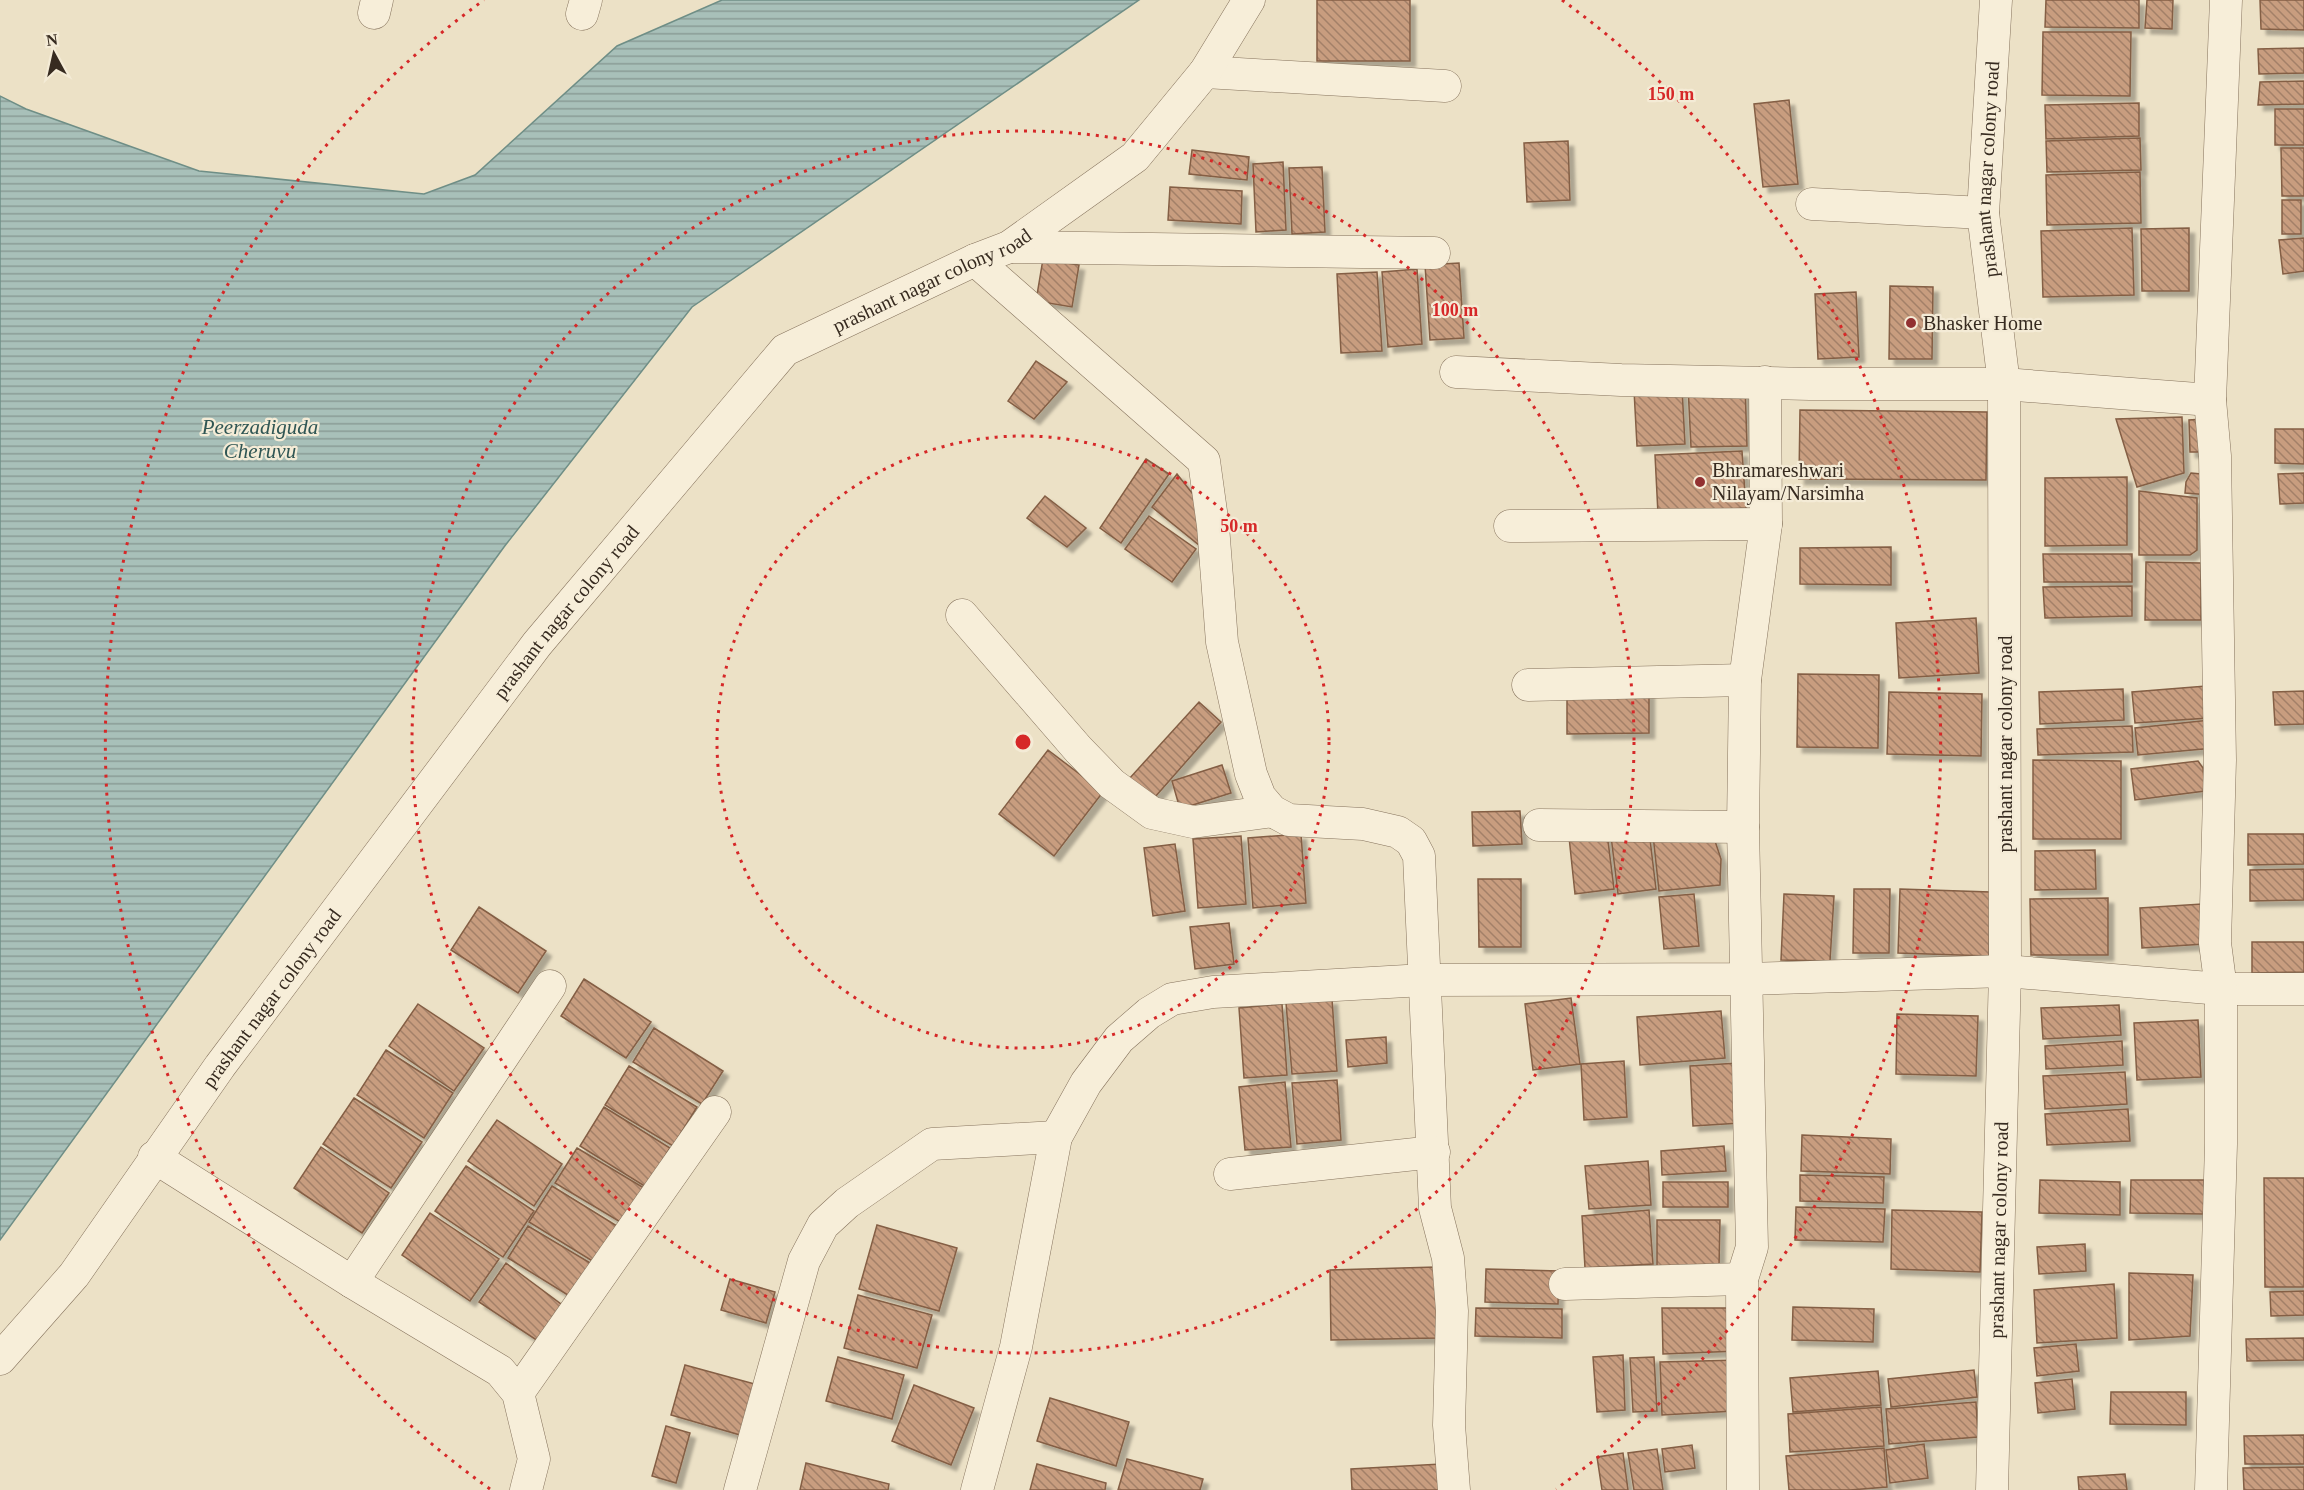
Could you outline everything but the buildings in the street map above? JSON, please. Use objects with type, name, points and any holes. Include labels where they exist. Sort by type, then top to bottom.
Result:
[{"type":"street","name":"prashant nagar colony road","points":[[0,1359],[74,1275],[154,1157],[220,1066],[537,644],[785,350],[975,260],[1009,247],[1135,157],[1205,72],[1249,0]]},
{"type":"street","name":"prashant nagar colony road","points":[[1992,1490],[2006,971],[2004,384],[1983,213],[1996,0]]},
{"type":"street","points":[[2211,1490],[2221,1144],[2220,989],[2215,943],[2220,760],[2216,468],[2210,400],[2226,0]]},
{"type":"street","points":[[1205,72],[1445,86]]},
{"type":"street","points":[[1812,204],[1983,213]]},
{"type":"street","points":[[1009,247],[1434,253]]},
{"type":"street","points":[[975,260],[1204,461],[1213,526],[1222,642],[1251,774],[1260,797],[1272,811],[1289,820],[1363,824],[1398,832],[1411,841],[1419,856],[1435,1208],[1448,1258],[1452,1311],[1449,1425],[1454,1490]]},
{"type":"street","points":[[1456,372],[1621,380],[1810,384],[2004,384],[2210,400]]},
{"type":"street","points":[[1743,1490],[1742,1279],[1752,1247],[1743,827],[1745,680],[1766,524],[1765,382]]},
{"type":"street","points":[[1510,526],[1766,524]]},
{"type":"street","points":[[962,615],[1078,750],[1112,784],[1152,813],[1193,822],[1272,811]]},
{"type":"street","points":[[1528,686],[1745,680]]},
{"type":"street","points":[[1539,825],[1743,827]]},
{"type":"street","points":[[977,1490],[1016,1347],[1056,1137],[1086,1083],[1119,1039],[1149,1013],[1172,999],[1213,992],[1424,980],[1747,979],[2006,971],[2220,989],[2304,989]]},
{"type":"street","points":[[352,1282],[550,986]]},
{"type":"street","points":[[518,1393],[715,1112]]},
{"type":"street","points":[[740,1490],[804,1261],[823,1225],[848,1203],[932,1144],[1056,1137]]},
{"type":"street","points":[[1230,1174],[1434,1152]]},
{"type":"street","points":[[154,1157],[352,1282],[500,1371],[518,1393],[534,1459],[526,1490]]},
{"type":"street","points":[[1565,1284],[1742,1279]]},
{"type":"water","name":"Peerzadiguda Cheruvu","points":[[722,0],[1139,0],[692,307],[504,547],[0,1240],[0,96],[26,109],[199,171],[424,194],[475,175],[617,46]]},
{"type":"place","name":"Bhasker Home","points":[[1911,323]]},
{"type":"place","name":"Bhramareshwari Nilayam/Narsimha","points":[[1700,482]]}]
